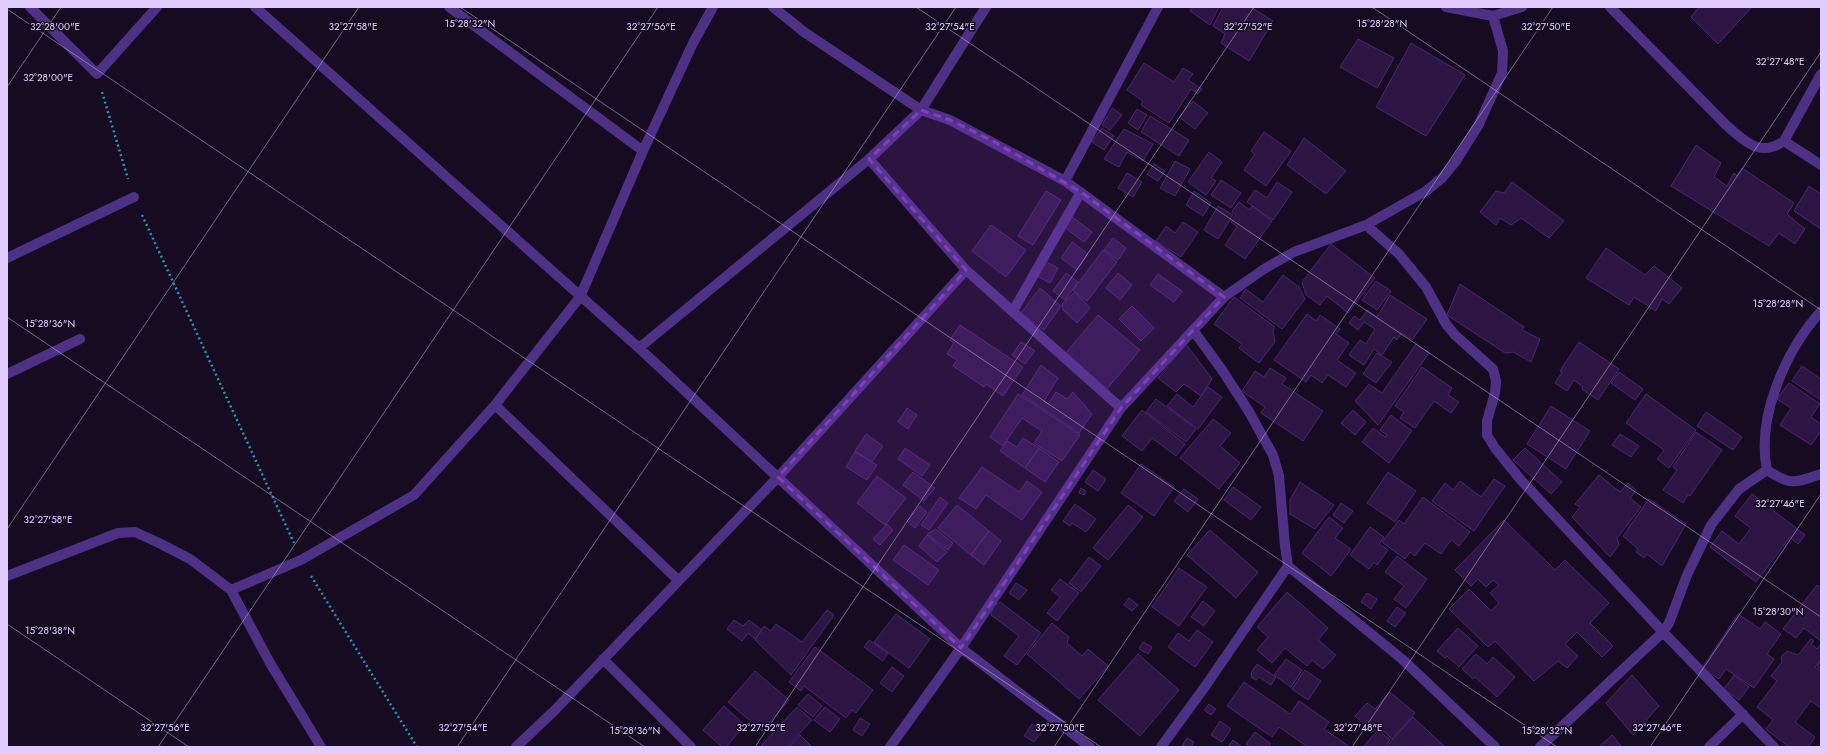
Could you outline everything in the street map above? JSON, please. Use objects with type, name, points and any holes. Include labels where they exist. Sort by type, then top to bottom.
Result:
[{"type":"street","points":[[30,7],[97,74],[157,7]]},
{"type":"street","points":[[255,7],[639,348],[961,648],[1090,747]]},
{"type":"street","points":[[449,7],[643,151]]},
{"type":"street","points":[[231,590],[301,560],[414,495],[495,405],[580,297],[643,151],[693,43],[713,7]]},
{"type":"street","points":[[772,7],[804,32],[921,110],[950,120],[1065,181],[1224,297]]},
{"type":"street","points":[[639,348],[869,159],[921,110],[986,7]]},
{"type":"street","points":[[1065,181],[1158,7]]},
{"type":"street","points":[[1446,7],[1493,16],[1522,7]]},
{"type":"street","points":[[1610,7],[1746,142],[1760,149],[1777,146],[1784,141],[1821,74]]},
{"type":"street","points":[[890,747],[961,648],[1121,408],[1224,297],[1264,269],[1294,252],[1366,225],[1426,191],[1442,178],[1456,161],[1479,124],[1502,74],[1503,51],[1493,16]]},
{"type":"street","points":[[1784,141],[1821,165]]},
{"type":"street","points":[[869,159],[966,270],[1121,408]]},
{"type":"street","points":[[1013,311],[1081,192]]},
{"type":"street","points":[[7,258],[134,197]]},
{"type":"street","points":[[1366,225],[1399,254],[1426,287],[1446,324],[1455,335],[1493,369],[1496,381],[1495,393],[1487,421],[1487,435],[1495,448],[1520,479],[1662,632],[1774,747]]},
{"type":"street","points":[[516,747],[554,711],[778,477],[966,270]]},
{"type":"street","points":[[1821,311],[1797,345],[1771,398],[1764,453],[1767,470],[1780,478],[1795,482],[1821,474]]},
{"type":"street","points":[[1193,330],[1222,370],[1248,410],[1273,455],[1279,476],[1288,566],[1402,659],[1496,747]]},
{"type":"street","points":[[7,374],[80,339]]},
{"type":"street","points":[[495,405],[678,580]]},
{"type":"street","points":[[1540,747],[1662,632],[1669,622],[1687,575],[1711,524],[1739,489],[1767,470]]},
{"type":"street","points":[[7,576],[118,533],[135,532],[190,559],[231,590],[270,663],[321,747]]},
{"type":"street","points":[[1161,747],[1204,688],[1288,566]]},
{"type":"street","points":[[603,659],[691,747]]},
{"type":"street","points":[[1709,747],[1743,714]]},
{"type":"path","points":[[97,74],[134,197],[301,560],[417,747]]},
{"type":"highlighted area","points":[[921,110],[950,120],[991,140],[1081,192],[1224,297],[1121,408],[961,648],[778,477],[966,270],[869,159]]},
{"type":"building","points":[[1193,7],[1219,7],[1210,25],[1190,11]]},
{"type":"building","points":[[1223,7],[1251,7],[1273,21],[1249,61],[1221,43],[1225,34],[1213,26]]},
{"type":"building","points":[[1699,7],[1752,7],[1718,44],[1691,17]]},
{"type":"building","points":[[1358,39],[1394,58],[1377,88],[1340,67]]},
{"type":"building","points":[[1411,43],[1465,75],[1426,136],[1376,107]]},
{"type":"building","points":[[1144,63],[1174,82],[1183,68],[1193,74],[1188,80],[1202,89],[1198,94],[1191,89],[1169,123],[1141,105],[1143,101],[1127,90]]},
{"type":"building","points":[[1193,101],[1208,113],[1195,129],[1179,117]]},
{"type":"building","points":[[1112,108],[1122,115],[1110,130],[1102,125]]},
{"type":"building","points":[[1137,109],[1147,115],[1138,130],[1128,123]]},
{"type":"building","points":[[1150,116],[1189,140],[1179,156],[1141,132]]},
{"type":"building","points":[[1102,128],[1114,136],[1104,150],[1092,142]]},
{"type":"building","points":[[1124,129],[1153,144],[1143,161],[1127,152],[1119,167],[1104,159]]},
{"type":"building","points":[[1264,132],[1291,151],[1266,186],[1244,170],[1255,154],[1251,151]]},
{"type":"building","points":[[1304,138],[1346,171],[1326,194],[1287,165]]},
{"type":"building","points":[[1696,145],[1721,163],[1714,177],[1727,186],[1734,173],[1737,176],[1742,168],[1794,203],[1787,214],[1805,229],[1795,244],[1779,233],[1769,246],[1671,186]]},
{"type":"building","points":[[1209,152],[1222,162],[1211,178],[1216,181],[1206,195],[1188,182]]},
{"type":"building","points":[[1175,161],[1190,169],[1175,196],[1160,188]]},
{"type":"building","points":[[1154,164],[1165,171],[1158,181],[1147,174]]},
{"type":"building","points":[[1127,173],[1142,182],[1133,197],[1118,188]]},
{"type":"building","points":[[1221,180],[1241,193],[1231,208],[1211,195]]},
{"type":"building","points":[[1277,182],[1292,192],[1273,220],[1247,202],[1255,190],[1267,198]]},
{"type":"building","points":[[1512,182],[1564,221],[1549,238],[1521,218],[1511,225],[1500,218],[1496,225],[1480,212],[1496,191],[1504,193]]},
{"type":"building","points":[[1809,186],[1821,194],[1821,229],[1794,211]]},
{"type":"building","points":[[1046,191],[1061,200],[1033,245],[1018,236]]},
{"type":"building","points":[[1194,191],[1211,203],[1203,216],[1186,205]]},
{"type":"building","points":[[1239,202],[1250,210],[1252,206],[1272,221],[1245,259],[1225,245],[1237,227],[1231,222],[1236,215],[1232,212]]},
{"type":"building","points":[[1218,206],[1233,215],[1218,239],[1204,230]]},
{"type":"building","points":[[1071,216],[1092,232],[1084,242],[1064,227]]},
{"type":"building","points":[[1183,222],[1198,232],[1181,257],[1156,241],[1166,226],[1175,233]]},
{"type":"building","points":[[991,225],[1026,250],[1006,277],[972,251]]},
{"type":"building","points":[[1113,238],[1126,248],[1118,260],[1104,250]]},
{"type":"building","points":[[1072,242],[1088,254],[1077,270],[1061,258]]},
{"type":"building","points":[[1331,244],[1375,278],[1348,313],[1327,296],[1320,305],[1306,295],[1302,282]]},
{"type":"building","points":[[1606,248],[1645,275],[1654,266],[1682,288],[1669,304],[1662,299],[1656,311],[1634,297],[1629,305],[1586,278]]},
{"type":"building","points":[[1103,250],[1117,262],[1087,301],[1073,290]]},
{"type":"building","points":[[1045,261],[1058,268],[1050,283],[1037,276]]},
{"type":"building","points":[[1066,273],[1078,282],[1065,300],[1053,291]]},
{"type":"building","points":[[1118,273],[1132,285],[1120,300],[1106,288]]},
{"type":"building","points":[[1158,274],[1182,291],[1174,302],[1150,285]]},
{"type":"building","points":[[1283,275],[1299,287],[1305,299],[1282,329],[1240,298],[1246,289],[1263,302]]},
{"type":"building","points":[[1376,281],[1391,291],[1377,310],[1362,300]]},
{"type":"building","points":[[1460,284],[1524,327],[1522,330],[1540,339],[1531,362],[1513,352],[1505,353],[1447,315]]},
{"type":"building","points":[[1040,288],[1061,306],[1044,330],[1021,313]]},
{"type":"building","points":[[1075,292],[1090,308],[1077,323],[1063,310],[1062,304]]},
{"type":"building","points":[[1390,295],[1427,319],[1412,340],[1402,333],[1397,340],[1394,337],[1382,355],[1374,349],[1364,365],[1349,355],[1360,340],[1366,344],[1375,329],[1364,322],[1358,330],[1349,323],[1354,316],[1360,320],[1367,310],[1377,317]]},
{"type":"building","points":[[1234,297],[1275,327],[1273,330],[1275,342],[1259,363],[1239,348],[1242,344],[1214,324]]},
{"type":"building","points":[[1132,306],[1154,328],[1141,341],[1119,319]]},
{"type":"building","points":[[1307,314],[1316,321],[1320,315],[1340,329],[1336,334],[1349,343],[1337,360],[1356,373],[1346,387],[1328,375],[1322,383],[1311,375],[1306,382],[1274,360]]},
{"type":"building","points":[[1098,315],[1140,350],[1106,390],[1064,355]]},
{"type":"building","points":[[960,325],[1023,367],[1003,396],[986,384],[984,387],[953,366],[957,360],[947,354],[954,343],[950,340]]},
{"type":"building","points":[[1021,342],[1035,351],[1025,364],[1012,355]]},
{"type":"building","points":[[1579,342],[1619,369],[1598,400],[1582,389],[1583,387],[1574,380],[1567,391],[1555,383],[1562,372],[1560,371]]},
{"type":"building","points":[[1186,344],[1212,379],[1201,396],[1184,384],[1176,392],[1158,378]]},
{"type":"building","points":[[1416,344],[1429,353],[1378,425],[1355,401],[1369,384],[1382,393]]},
{"type":"building","points":[[1377,353],[1392,362],[1376,383],[1363,374]]},
{"type":"building","points":[[1041,365],[1058,378],[1044,401],[1048,404],[1056,392],[1067,399],[1073,392],[1092,414],[1079,433],[1022,395]]},
{"type":"building","points":[[1802,366],[1821,379],[1821,400],[1792,381]]},
{"type":"building","points":[[1422,367],[1452,388],[1448,395],[1459,402],[1451,413],[1434,401],[1415,428],[1400,418],[1404,412],[1395,406]]},
{"type":"building","points":[[1270,368],[1286,378],[1282,384],[1323,411],[1303,441],[1261,413],[1265,407],[1242,391],[1255,371],[1264,377]]},
{"type":"building","points":[[1619,372],[1643,389],[1635,400],[1611,383]]},
{"type":"building","points":[[1789,383],[1820,404],[1811,417],[1821,424],[1821,431],[1811,445],[1780,425],[1791,408],[1777,399]]},
{"type":"building","points":[[1208,387],[1222,397],[1198,429],[1167,406],[1177,394],[1193,407]]},
{"type":"building","points":[[1018,394],[1080,435],[1062,461],[1034,443],[1042,431],[1022,418],[1003,446],[990,437]]},
{"type":"building","points":[[1646,394],[1696,430],[1669,468],[1657,459],[1664,450],[1626,423]]},
{"type":"building","points":[[1156,399],[1196,429],[1186,442],[1146,412]]},
{"type":"building","points":[[1551,406],[1590,431],[1566,469],[1527,444]]},
{"type":"building","points":[[907,408],[917,415],[908,429],[898,422]]},
{"type":"building","points":[[1142,410],[1185,444],[1176,456],[1152,438],[1142,451],[1122,436]]},
{"type":"building","points":[[1353,410],[1366,422],[1355,435],[1341,423]]},
{"type":"building","points":[[1706,412],[1742,437],[1733,450],[1697,426]]},
{"type":"building","points":[[1391,415],[1412,431],[1389,463],[1362,442],[1373,428],[1385,437],[1387,435],[1380,430]]},
{"type":"building","points":[[1213,419],[1231,433],[1220,446],[1240,463],[1219,489],[1180,458]]},
{"type":"building","points":[[1696,432],[1722,450],[1690,496],[1688,495],[1683,503],[1663,490],[1677,470],[1673,467]]},
{"type":"building","points":[[866,434],[883,446],[872,462],[855,451]]},
{"type":"building","points":[[1620,434],[1639,446],[1631,457],[1612,445]]},
{"type":"building","points":[[1023,438],[1039,448],[1025,468],[1000,451],[1007,441],[1017,447]]},
{"type":"building","points":[[905,448],[930,465],[922,476],[898,459]]},
{"type":"building","points":[[1039,448],[1059,462],[1045,482],[1025,468]]},
{"type":"building","points":[[1525,448],[1562,482],[1551,494],[1513,460]]},
{"type":"building","points":[[855,452],[877,465],[867,480],[846,467]]},
{"type":"building","points":[[1141,464],[1174,487],[1154,516],[1121,493]]},
{"type":"building","points":[[982,467],[1019,492],[1027,481],[1042,492],[1022,520],[986,495],[976,509],[959,498]]},
{"type":"building","points":[[1093,470],[1106,479],[1098,491],[1085,482]]},
{"type":"building","points":[[913,472],[935,488],[924,501],[903,485]]},
{"type":"building","points":[[1388,472],[1416,491],[1395,522],[1367,503]]},
{"type":"building","points":[[1599,475],[1620,492],[1628,483],[1636,490],[1630,498],[1641,507],[1617,538],[1619,545],[1610,557],[1572,517],[1580,507],[1575,504]]},
{"type":"building","points":[[877,476],[906,498],[885,525],[857,503]]},
{"type":"building","points":[[1494,479],[1505,486],[1474,531],[1432,501],[1445,483],[1453,490],[1460,481],[1481,497]]},
{"type":"building","points":[[1300,482],[1334,505],[1315,529],[1290,514],[1290,500]]},
{"type":"building","points":[[1233,487],[1261,507],[1251,520],[1224,500]]},
{"type":"building","points":[[1081,488],[1086,491],[1084,495],[1079,493]]},
{"type":"building","points":[[1184,489],[1198,499],[1188,512],[1174,501]]},
{"type":"building","points":[[1752,494],[1805,535],[1798,544],[1790,537],[1756,582],[1710,547],[1722,531],[1739,544],[1751,528],[1735,516]]},
{"type":"building","points":[[940,497],[948,503],[929,530],[921,525]]},
{"type":"building","points":[[1423,497],[1470,532],[1459,546],[1451,540],[1441,554],[1425,543],[1415,556],[1410,552],[1405,559],[1382,542],[1399,520],[1404,524]]},
{"type":"building","points":[[1649,499],[1686,524],[1662,566],[1647,554],[1644,558],[1636,552],[1638,549],[1623,536]]},
{"type":"building","points":[[1341,503],[1353,511],[1344,523],[1333,515]]},
{"type":"building","points":[[1075,504],[1096,519],[1086,532],[1072,523],[1070,526],[1063,521]]},
{"type":"building","points":[[957,505],[989,531],[971,555],[938,528]]},
{"type":"building","points":[[1128,505],[1143,517],[1108,560],[1093,548]]},
{"type":"building","points":[[920,506],[927,512],[915,528],[907,521]]},
{"type":"building","points":[[1329,517],[1343,528],[1335,538],[1351,549],[1331,576],[1302,553]]},
{"type":"building","points":[[1504,520],[1555,570],[1565,560],[1609,603],[1590,623],[1613,646],[1602,657],[1577,632],[1565,644],[1578,656],[1567,668],[1558,661],[1534,681],[1495,641],[1488,647],[1449,609],[1469,589],[1491,611],[1499,603],[1490,593],[1499,585],[1493,580],[1486,587],[1478,579],[1471,586],[1455,570]]},
{"type":"building","points":[[887,524],[893,530],[880,545],[873,539]]},
{"type":"building","points":[[1370,527],[1384,537],[1379,544],[1388,550],[1377,565],[1374,562],[1369,569],[1350,555]]},
{"type":"building","points":[[936,529],[953,543],[948,550],[927,534]]},
{"type":"building","points":[[1210,530],[1258,572],[1236,598],[1187,555]]},
{"type":"building","points":[[989,531],[1001,541],[984,565],[971,555]]},
{"type":"building","points":[[927,535],[947,552],[937,562],[919,546]]},
{"type":"building","points":[[904,545],[939,570],[928,585],[893,560]]},
{"type":"building","points":[[1397,556],[1427,579],[1406,608],[1394,599],[1404,586],[1385,572]]},
{"type":"building","points":[[1089,557],[1101,566],[1081,592],[1069,583]]},
{"type":"building","points":[[1179,568],[1207,587],[1179,626],[1152,607]]},
{"type":"building","points":[[1060,579],[1079,593],[1057,621],[1047,613],[1060,597],[1051,590]]},
{"type":"building","points":[[1016,583],[1027,590],[1019,600],[1009,593]]},
{"type":"building","points":[[1817,585],[1821,588],[1821,641],[1804,628],[1796,638],[1783,629]]},
{"type":"building","points":[[1287,592],[1328,628],[1318,640],[1336,655],[1323,669],[1312,660],[1307,666],[1285,648],[1272,663],[1257,650],[1268,637],[1257,627]]},
{"type":"building","points":[[1367,593],[1377,599],[1371,609],[1361,602]]},
{"type":"building","points":[[1129,598],[1138,605],[1132,611],[1124,605]]},
{"type":"building","points":[[1203,601],[1215,611],[1204,626],[1191,617]]},
{"type":"building","points":[[1000,602],[1041,633],[1017,665],[1004,656],[1019,636],[991,615],[993,607]]},
{"type":"building","points":[[1397,607],[1406,613],[1395,627],[1387,621]]},
{"type":"building","points":[[827,610],[834,615],[791,675],[755,640],[764,626],[771,631],[776,624],[802,642]]},
{"type":"building","points":[[896,614],[930,639],[909,668],[874,642]]},
{"type":"building","points":[[1738,614],[1760,629],[1765,622],[1781,634],[1767,654],[1774,659],[1754,688],[1726,669],[1719,679],[1702,668]]},
{"type":"building","points":[[734,620],[743,626],[749,620],[762,630],[755,639],[748,633],[742,641],[727,629]]},
{"type":"building","points":[[1052,623],[1069,637],[1067,643],[1082,656],[1088,649],[1108,666],[1079,699],[1027,654]]},
{"type":"building","points":[[1458,628],[1478,646],[1459,667],[1447,656],[1445,658],[1437,651]]},
{"type":"building","points":[[1197,630],[1213,642],[1195,667],[1168,647],[1178,633],[1189,641]]},
{"type":"building","points":[[1811,639],[1814,641],[1811,644],[1817,649],[1820,645],[1821,646],[1821,659],[1815,667],[1821,671],[1821,708],[1811,701],[1795,722],[1815,737],[1808,747],[1789,747],[1766,729],[1773,720],[1757,707],[1777,681],[1771,676],[1782,662],[1781,657],[1787,651],[1798,655]]},
{"type":"building","points":[[869,640],[888,653],[883,661],[864,647]]},
{"type":"building","points":[[1143,642],[1152,647],[1148,654],[1139,649]]},
{"type":"building","points":[[815,647],[873,690],[856,713],[852,710],[846,718],[804,686],[801,691],[789,682]]},
{"type":"building","points":[[1138,654],[1179,690],[1140,736],[1098,700]]},
{"type":"building","points":[[1476,654],[1487,664],[1493,657],[1515,677],[1497,697],[1475,677],[1473,679],[1462,669]]},
{"type":"building","points":[[1286,659],[1302,670],[1291,687],[1274,675]]},
{"type":"building","points":[[1821,660],[1821,669],[1817,666]]},
{"type":"building","points":[[1257,664],[1276,677],[1271,685],[1259,677],[1256,680],[1252,678],[1251,673]]},
{"type":"building","points":[[892,667],[904,676],[892,692],[880,683]]},
{"type":"building","points":[[1305,670],[1321,681],[1308,700],[1292,689]]},
{"type":"building","points":[[755,671],[789,700],[762,731],[728,702]]},
{"type":"building","points":[[1632,675],[1659,706],[1633,735],[1606,703]]},
{"type":"building","points":[[1734,675],[1749,687],[1739,700],[1724,689]]},
{"type":"building","points":[[1244,682],[1290,714],[1299,701],[1329,722],[1324,729],[1350,747],[1308,747],[1279,727],[1272,737],[1227,706]]},
{"type":"building","points":[[1390,692],[1415,713],[1392,739],[1378,726],[1373,732],[1355,716],[1367,703],[1375,709]]},
{"type":"building","points":[[808,694],[822,706],[813,717],[798,705]]},
{"type":"building","points":[[1209,704],[1216,709],[1211,715],[1204,710]]},
{"type":"building","points":[[724,706],[745,725],[726,747],[722,747],[703,730]]},
{"type":"building","points":[[797,707],[812,720],[787,747],[760,747]]},
{"type":"building","points":[[825,707],[840,719],[830,732],[814,720]]},
{"type":"building","points":[[1413,717],[1444,746],[1386,747]]},
{"type":"building","points":[[860,718],[870,724],[862,736],[853,730]]},
{"type":"building","points":[[1220,721],[1231,729],[1222,742],[1211,735]]},
{"type":"building","points":[[1032,724],[1042,731],[1034,742],[1024,736]]},
{"type":"building","points":[[1378,730],[1390,740],[1384,747],[1363,747]]},
{"type":"building","points":[[1255,732],[1271,744],[1268,747],[1250,747],[1246,744]]},
{"type":"building","points":[[800,735],[812,747],[789,747]]},
{"type":"building","points":[[1612,735],[1622,747],[1599,747]]},
{"type":"building","points":[[1187,738],[1194,742],[1191,747],[1182,746]]},
{"type":"building","points":[[1233,740],[1242,747],[1228,747]]}]
